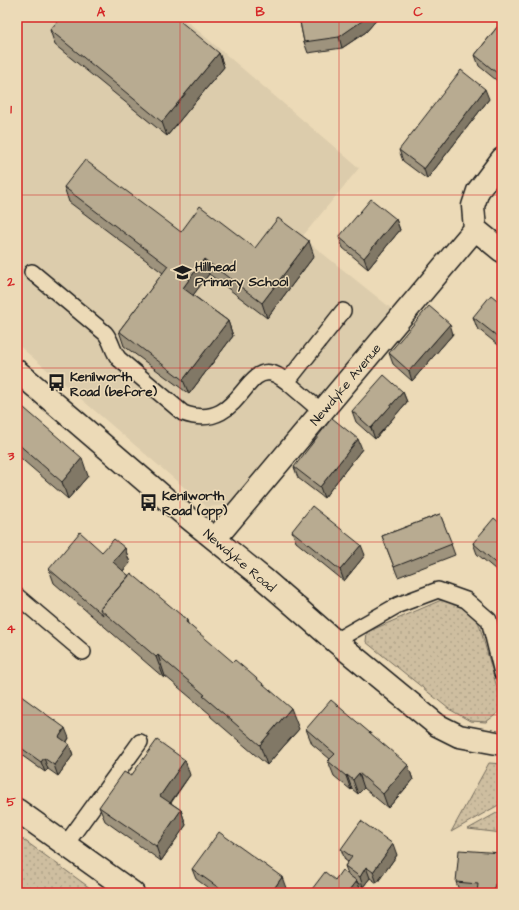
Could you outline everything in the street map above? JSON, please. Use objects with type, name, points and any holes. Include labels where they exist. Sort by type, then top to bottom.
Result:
[{"type":"street","points":[[502,159],[478,191],[473,206],[475,229],[502,251]]},
{"type":"street","name":"Newdyke Avenue","points":[[214,539],[475,229]]},
{"type":"street","name":"Newdyke Road","points":[[17,371],[180,512],[265,580],[334,641],[437,725],[459,736],[502,744]]},
{"type":"street","points":[[17,810],[133,893]]},
{"type":"lane","points":[[32,272],[105,333],[109,337],[114,354],[119,360],[183,414],[202,418],[221,413],[231,405],[256,376],[262,373],[270,372],[287,382],[322,412]]},
{"type":"lane","points":[[287,382],[343,311]]},
{"type":"lane","points":[[334,641],[398,605],[438,590],[466,600],[489,620],[502,672]]},
{"type":"lane","points":[[17,596],[83,652]]},
{"type":"lane","points":[[66,844],[140,742]]},
{"type":"shaded area","name":"Hillhead Primary School","points":[[17,17],[182,17],[359,168],[302,237],[392,309],[231,505],[207,507],[17,344]]},
{"type":"shaded area","points":[[446,598],[464,604],[477,617],[502,705],[502,710],[486,722],[470,721],[449,709],[366,642],[367,632]]},
{"type":"shaded area","points":[[489,763],[502,764],[502,803],[451,832]]},
{"type":"shaded area","points":[[502,810],[502,833],[468,829]]},
{"type":"shaded area","points":[[17,835],[97,893],[17,893]]},
{"type":"building","points":[[61,17],[175,17],[219,53],[162,122],[50,30]]},
{"type":"building","points":[[299,17],[366,17],[339,37],[304,42]]},
{"type":"building","points":[[502,21],[502,68],[497,73],[475,55]]},
{"type":"building","points":[[461,70],[485,89],[424,169],[399,150]]},
{"type":"building","points":[[85,160],[181,232],[200,206],[255,248],[278,218],[309,241],[262,303],[204,259],[183,288],[228,321],[183,380],[119,331],[168,266],[64,187]]},
{"type":"building","points":[[371,199],[396,219],[364,258],[339,237]]},
{"type":"building","points":[[491,295],[502,304],[502,340],[473,317]]},
{"type":"building","points":[[429,306],[450,324],[409,371],[389,353]]},
{"type":"building","points":[[384,375],[403,392],[371,428],[352,411]]},
{"type":"building","points":[[17,402],[82,458],[62,482],[17,443]]},
{"type":"building","points":[[332,418],[358,439],[320,487],[294,467]]},
{"type":"building","points":[[312,506],[361,545],[340,570],[292,531]]},
{"type":"building","points":[[440,514],[452,544],[394,567],[382,536]]},
{"type":"building","points":[[494,518],[502,525],[502,568],[473,543]]},
{"type":"building","points":[[80,532],[102,552],[114,539],[125,548],[113,562],[129,576],[100,609],[103,615],[49,569]]},
{"type":"building","points":[[131,573],[187,620],[186,622],[233,662],[235,660],[291,708],[260,745],[158,655],[156,657],[100,609]]},
{"type":"building","points":[[17,693],[65,728],[59,737],[69,744],[54,765],[44,758],[41,762],[17,745]]},
{"type":"building","points":[[331,700],[408,765],[383,794],[359,773],[353,780],[328,761],[335,754],[306,729]]},
{"type":"building","points":[[157,740],[185,760],[160,796],[181,810],[156,846],[99,807],[124,772],[131,776]]},
{"type":"building","points":[[361,821],[393,844],[373,872],[366,867],[360,877],[345,866],[352,857],[341,849]]},
{"type":"building","points":[[219,832],[282,877],[271,893],[226,893],[192,869]]},
{"type":"building","points":[[459,850],[502,853],[502,885],[495,884],[494,893],[477,893],[478,884],[456,882]]},
{"type":"building","points":[[342,870],[357,881],[350,890],[354,893],[309,893],[325,872],[335,880]]},
{"type":"place","name":"Hillhead Primary School","points":[[182,273]]},
{"type":"place","name":"Kenilworth Road (before)","points":[[57,383]]},
{"type":"place","name":"Kenilworth Road (opp)","points":[[149,502]]}]
